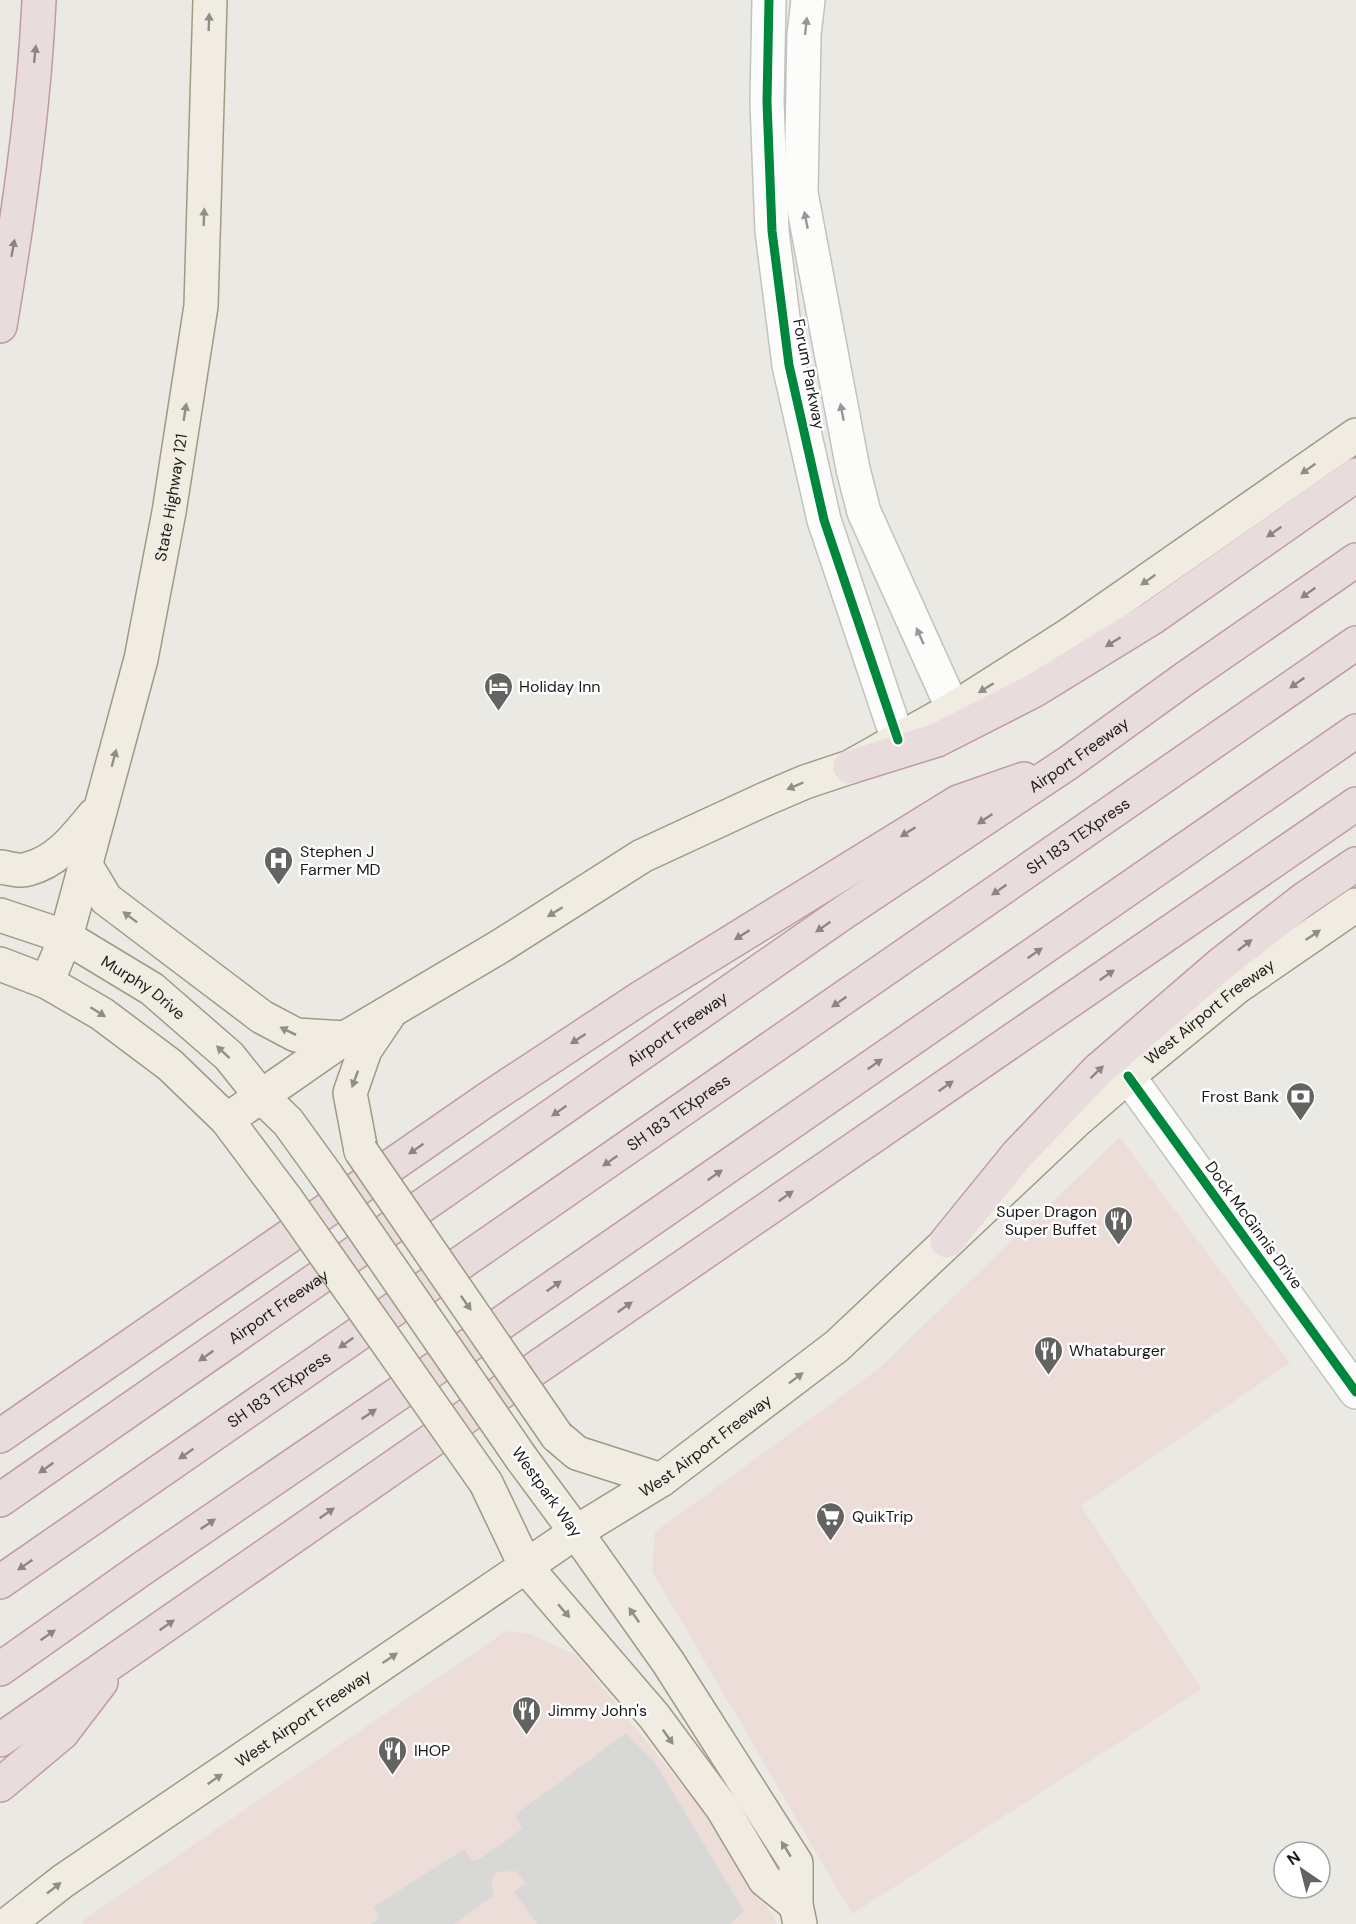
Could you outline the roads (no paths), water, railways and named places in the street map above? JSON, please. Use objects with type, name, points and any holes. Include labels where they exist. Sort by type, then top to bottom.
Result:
[{"type":"highway","points":[[0,326],[16,233],[39,0]]},
{"type":"highway","points":[[850,767],[937,740],[1035,690],[1152,618],[1356,475]]},
{"type":"highway","name":"Airport Freeway","points":[[0,1500],[840,915],[1068,763],[1356,560]]},
{"type":"highway","name":"SH 183 TEXpress","points":[[0,1582],[1356,643]]},
{"type":"highway","points":[[0,1669],[1356,731]]},
{"type":"highway","points":[[0,1436],[489,1098],[642,997],[958,801],[1068,763]]},
{"type":"highway","points":[[0,1740],[1356,804]]},
{"type":"highway","points":[[947,1241],[1017,1155],[1098,1070],[1221,964],[1303,900],[1356,864]]},
{"type":"highway","points":[[0,1785],[62,1733],[118,1658]]},
{"type":"main road","name":"State Highway 121","points":[[47,982],[66,937],[141,659],[169,512],[201,306],[210,0]]},
{"type":"main road","points":[[0,964],[47,982],[102,1014],[170,1065],[227,1120],[345,1038],[499,947],[642,856],[805,782],[850,767],[953,709],[1069,634],[1356,435]]},
{"type":"main road","points":[[0,867],[27,870],[56,856],[64,850],[101,807]]},
{"type":"main road","points":[[85,864],[106,899],[262,1017],[296,1035],[345,1038]]},
{"type":"main road","name":"West Airport Freeway","points":[[8,1924],[63,1881],[576,1532],[661,1480],[837,1346],[1076,1121],[1128,1076],[1237,987],[1356,905]]},
{"type":"main road","name":"Murphy Drive","points":[[0,915],[66,937],[152,989],[229,1056],[261,1096]]},
{"type":"main road","points":[[393,1009],[365,1050],[350,1093],[361,1151],[557,1436],[577,1452],[661,1480]]},
{"type":"main road","name":"Westpark Way","points":[[261,1096],[288,1122],[327,1176],[522,1459],[687,1690],[796,1863],[798,1914]]},
{"type":"main road","name":"Westpark Way","points":[[227,1120],[287,1200],[486,1483],[526,1567],[654,1716],[723,1809],[765,1880],[798,1914]]},
{"type":"street","name":"Forum Parkway","points":[[769,0],[768,80],[773,242],[789,365],[824,520],[898,740]]},
{"type":"street","name":"Forum Parkway","points":[[808,0],[804,35],[801,192],[856,482],[864,513],[953,709]]},
{"type":"street","points":[[768,80],[804,84]]},
{"type":"street","points":[[818,491],[856,482]]},
{"type":"street","name":"Dock McGinnis Drive","points":[[1128,1076],[1356,1392]]},
{"type":"place","name":"Holiday Inn","points":[[498,712]]},
{"type":"place","name":"Stephen J Farmer MD","points":[[279,886]]},
{"type":"place","name":"Frost Bank","points":[[1300,1122]]},
{"type":"place","name":"Super Dragon Super Buffet","points":[[1118,1246]]},
{"type":"place","name":"Whataburger","points":[[1048,1376]]},
{"type":"place","name":"QuikTrip","points":[[831,1542]]},
{"type":"place","name":"Jimmy John's","points":[[527,1736]]},
{"type":"place","name":"IHOP","points":[[393,1776]]}]
